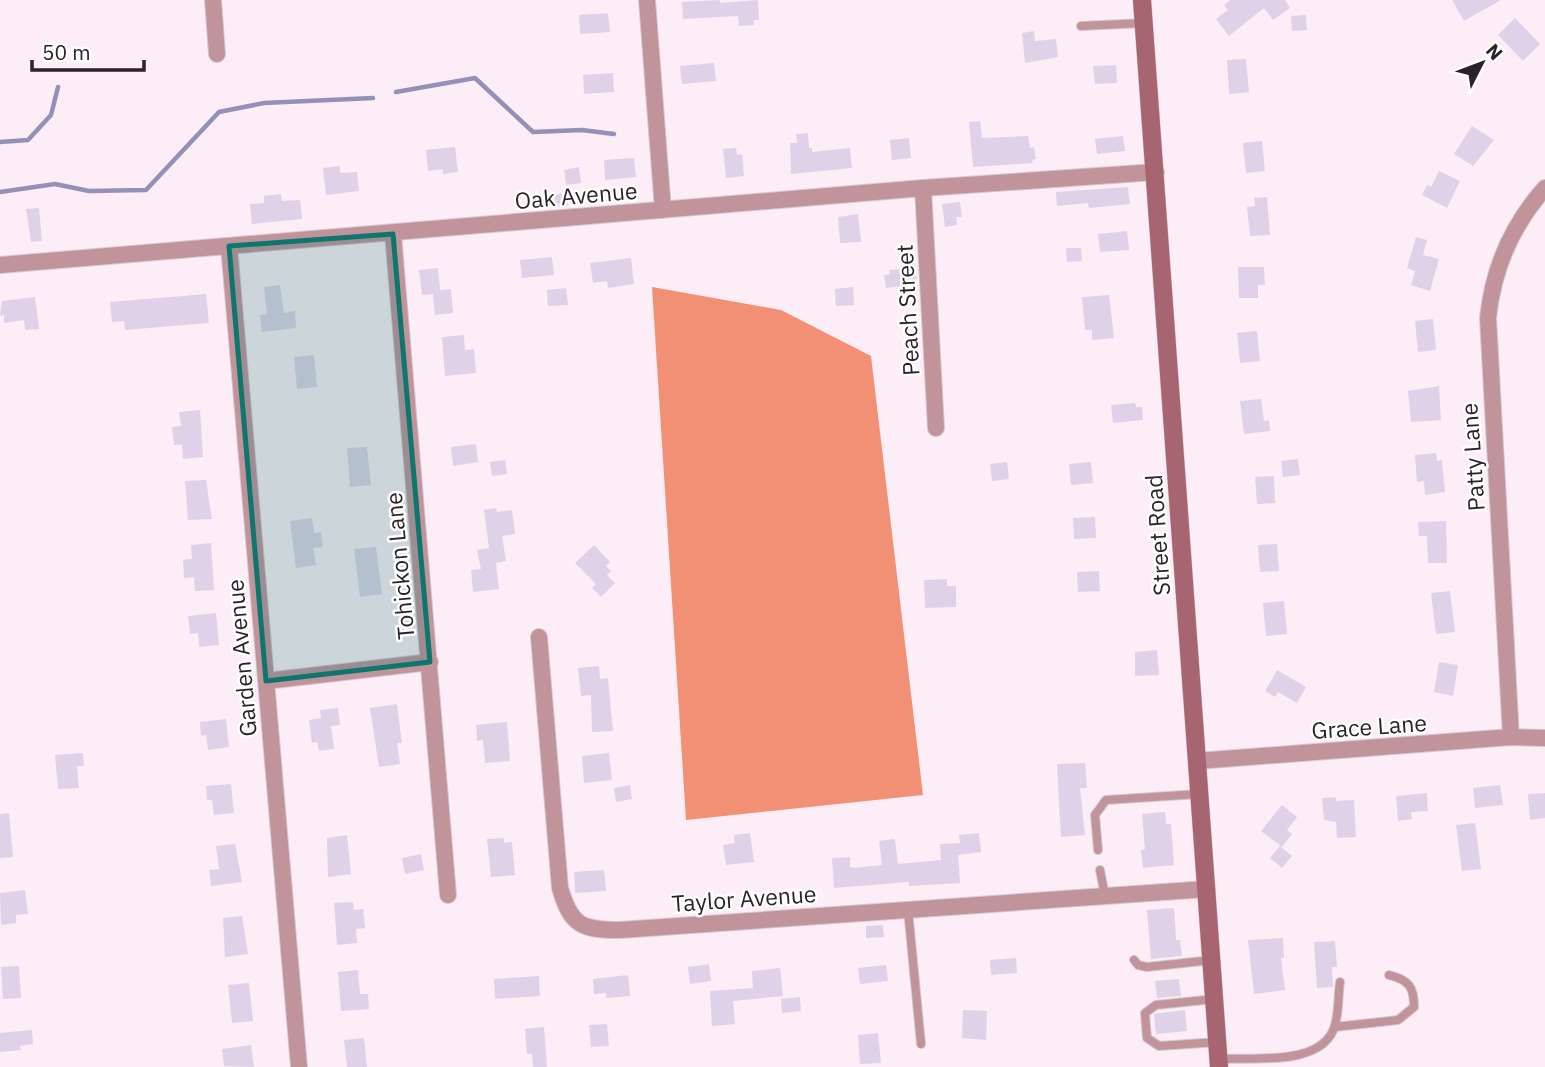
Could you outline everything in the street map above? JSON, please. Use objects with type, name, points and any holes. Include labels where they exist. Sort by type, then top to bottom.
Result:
[{"type":"main road","name":"Street Road","points":[[1142,0],[1219,1056]]},
{"type":"street","points":[[213,0],[217,54]]},
{"type":"street","points":[[647,0],[663,209]]},
{"type":"street","name":"Oak Avenue","points":[[0,265],[923,188],[1156,173]]},
{"type":"street","name":"Peach Street","points":[[923,188],[936,428]]},
{"type":"street","name":"Patty Lane","points":[[1511,737],[1488,318],[1494,275],[1508,243],[1519,221],[1545,188]]},
{"type":"street","name":"Tohickon Lane","points":[[393,234],[448,895]]},
{"type":"street","name":"Garden Avenue","points":[[229,246],[299,1067]]},
{"type":"street","name":"Taylor Avenue","points":[[539,638],[560,888],[565,906],[582,927],[593,930],[620,930],[1206,889]]},
{"type":"street","points":[[266,681],[430,662]]},
{"type":"street","name":"Grace Lane","points":[[1197,761],[1511,737],[1545,738]]},
{"type":"lane","points":[[1081,26],[1144,23]]},
{"type":"lane","points":[[1098,850],[1095,815],[1106,800],[1199,794]]},
{"type":"lane","points":[[1100,870],[1105,896]]},
{"type":"lane","points":[[908,910],[921,1044]]},
{"type":"lane","points":[[1134,960],[1138,965],[1147,967],[1212,960]]},
{"type":"lane","points":[[1335,1027],[1398,1020],[1407,1014],[1414,1007],[1411,985],[1405,979],[1389,975]]},
{"type":"lane","points":[[1214,999],[1156,1005],[1145,1013],[1147,1038],[1159,1046],[1219,1056],[1300,1056],[1315,1050],[1335,1027],[1340,982]]},
{"type":"highlighted area","points":[[393,234],[430,662],[266,681],[229,246]]},
{"type":"shaded area","points":[[652,287],[781,310],[871,356],[923,795],[686,820]]},
{"type":"building","points":[[720,0],[720,3],[758,0],[759,20],[754,20],[754,25],[739,26],[738,16],[683,19],[682,2]]},
{"type":"building","points":[[1230,0],[1285,0],[1290,8],[1273,20],[1264,8],[1229,36],[1216,19],[1228,10],[1224,5]]},
{"type":"building","points":[[1452,0],[1501,0],[1464,21]]},
{"type":"building","points":[[608,13],[610,32],[580,34],[579,15]]},
{"type":"building","points":[[1306,15],[1307,30],[1292,31],[1291,16]]},
{"type":"building","points":[[1515,18],[1540,44],[1523,61],[1498,35]]},
{"type":"building","points":[[1034,31],[1035,41],[1056,39],[1058,57],[1025,63],[1022,33]]},
{"type":"building","points":[[1246,59],[1249,92],[1229,94],[1227,60]]},
{"type":"building","points":[[714,63],[716,81],[682,84],[680,66]]},
{"type":"building","points":[[1116,65],[1117,83],[1095,84],[1093,66]]},
{"type":"building","points":[[613,73],[614,92],[584,94],[583,75]]},
{"type":"building","points":[[980,121],[982,138],[1028,136],[1036,159],[1032,160],[1033,163],[973,167],[969,122]]},
{"type":"building","points":[[1472,126],[1494,140],[1473,166],[1454,154]]},
{"type":"building","points":[[808,133],[809,148],[812,148],[812,152],[850,148],[852,168],[791,174],[790,143],[797,143],[796,134]]},
{"type":"building","points":[[1123,136],[1125,151],[1097,154],[1095,139]]},
{"type":"building","points":[[909,138],[911,158],[892,160],[890,140]]},
{"type":"building","points":[[1262,141],[1265,171],[1246,173],[1243,143]]},
{"type":"building","points":[[455,147],[458,172],[443,174],[443,169],[428,171],[426,150]]},
{"type":"building","points":[[736,148],[737,155],[742,154],[744,176],[726,178],[723,149]]},
{"type":"building","points":[[634,158],[636,177],[605,180],[604,160]]},
{"type":"building","points":[[340,166],[340,173],[357,172],[359,191],[326,195],[323,168]]},
{"type":"building","points":[[579,167],[581,183],[566,185],[564,170]]},
{"type":"building","points":[[1439,171],[1460,181],[1447,208],[1422,195],[1427,185],[1431,187]]},
{"type":"building","points":[[1128,187],[1130,204],[1089,208],[1088,203],[1057,206],[1056,192]]},
{"type":"building","points":[[567,193],[568,206],[555,207],[554,195]]},
{"type":"building","points":[[281,194],[282,201],[300,200],[302,219],[252,224],[250,204],[264,203],[264,196]]},
{"type":"building","points":[[1267,197],[1270,235],[1250,236],[1247,207],[1255,206],[1254,198]]},
{"type":"building","points":[[960,202],[962,217],[956,217],[957,225],[945,227],[942,204]]},
{"type":"building","points":[[39,208],[42,241],[31,242],[26,209]]},
{"type":"building","points":[[858,214],[861,242],[840,243],[838,217]]},
{"type":"building","points":[[1127,231],[1129,250],[1100,252],[1098,234]]},
{"type":"building","points":[[1416,237],[1427,240],[1423,255],[1439,259],[1430,291],[1411,285],[1415,271],[1407,268]]},
{"type":"building","points":[[1066,248],[1081,248],[1082,261],[1067,262]]},
{"type":"building","points":[[552,257],[554,275],[522,278],[520,260]]},
{"type":"building","points":[[631,258],[634,284],[608,288],[607,281],[593,283],[590,263]]},
{"type":"building","points":[[1238,267],[1264,267],[1265,285],[1258,285],[1258,298],[1239,298]]},
{"type":"building","points":[[438,268],[440,290],[451,289],[453,313],[435,315],[433,294],[422,295],[419,270]]},
{"type":"building","points":[[916,269],[917,284],[886,288],[884,275],[890,274],[889,270]]},
{"type":"building","points":[[280,285],[284,313],[295,311],[296,328],[262,332],[260,315],[267,314],[264,287]]},
{"type":"building","points":[[853,287],[854,305],[836,306],[835,289]]},
{"type":"building","points":[[566,288],[568,305],[548,306],[547,290]]},
{"type":"building","points":[[206,294],[209,323],[125,330],[124,321],[112,322],[110,302]]},
{"type":"building","points":[[1109,295],[1114,338],[1092,340],[1092,330],[1085,330],[1082,297]]},
{"type":"building","points":[[35,297],[39,329],[25,330],[24,320],[4,323],[4,315],[0,316],[2,301]]},
{"type":"building","points":[[1433,319],[1436,350],[1418,352],[1415,321]]},
{"type":"building","points":[[1257,331],[1260,361],[1240,363],[1237,333]]},
{"type":"building","points":[[464,335],[465,350],[474,349],[476,373],[445,376],[442,337]]},
{"type":"building","points":[[314,355],[317,387],[297,389],[294,357]]},
{"type":"building","points":[[1439,386],[1441,420],[1411,422],[1408,391]]},
{"type":"building","points":[[1261,399],[1264,421],[1269,420],[1270,431],[1244,434],[1240,401]]},
{"type":"building","points":[[1135,403],[1136,407],[1142,407],[1143,420],[1113,423],[1111,405]]},
{"type":"building","points":[[200,410],[203,457],[183,459],[182,445],[174,445],[172,427],[181,426],[179,412]]},
{"type":"building","points":[[476,444],[478,462],[453,466],[451,447]]},
{"type":"building","points":[[367,447],[371,485],[350,487],[347,448]]},
{"type":"building","points":[[1436,453],[1437,461],[1442,460],[1445,492],[1425,495],[1424,481],[1417,482],[1415,455]]},
{"type":"building","points":[[1298,459],[1300,475],[1283,477],[1281,461]]},
{"type":"building","points":[[505,460],[507,474],[492,476],[490,462]]},
{"type":"building","points":[[1007,462],[1009,479],[992,481],[990,464]]},
{"type":"building","points":[[1091,462],[1093,483],[1071,485],[1069,464]]},
{"type":"building","points":[[1274,476],[1275,503],[1257,504],[1255,477]]},
{"type":"building","points":[[206,480],[212,519],[188,520],[185,481]]},
{"type":"building","points":[[496,508],[497,512],[512,510],[515,534],[502,536],[506,561],[496,563],[499,589],[473,592],[471,570],[481,569],[477,550],[489,548],[484,510]]},
{"type":"building","points":[[1095,517],[1096,538],[1074,539],[1073,518]]},
{"type":"building","points":[[312,518],[314,533],[321,532],[323,547],[313,548],[316,565],[296,568],[290,521]]},
{"type":"building","points":[[1446,521],[1447,563],[1428,563],[1427,536],[1419,536],[1418,522]]},
{"type":"building","points":[[211,543],[214,590],[195,591],[194,577],[184,578],[183,560],[192,559],[191,545]]},
{"type":"building","points":[[1277,544],[1279,571],[1260,572],[1258,545]]},
{"type":"building","points":[[594,545],[610,562],[606,566],[611,571],[607,575],[615,583],[601,597],[592,588],[596,584],[575,563]]},
{"type":"building","points":[[376,547],[382,594],[360,597],[354,549]]},
{"type":"building","points":[[1099,571],[1100,591],[1078,592],[1077,572]]},
{"type":"building","points":[[947,579],[947,586],[956,586],[956,607],[925,608],[924,580]]},
{"type":"building","points":[[1450,591],[1455,632],[1436,634],[1431,593]]},
{"type":"building","points":[[1284,601],[1287,634],[1266,636],[1263,603]]},
{"type":"building","points":[[216,613],[219,645],[199,647],[198,633],[190,634],[188,616]]},
{"type":"building","points":[[1157,650],[1159,675],[1135,676],[1135,652]]},
{"type":"building","points":[[1439,662],[1458,665],[1453,696],[1434,692]]},
{"type":"building","points":[[599,666],[600,679],[608,678],[613,731],[592,732],[591,695],[581,696],[578,668]]},
{"type":"building","points":[[1277,670],[1306,687],[1297,703],[1278,692],[1275,697],[1265,691]]},
{"type":"building","points":[[397,704],[402,743],[397,743],[400,764],[379,767],[370,708]]},
{"type":"building","points":[[338,708],[340,725],[331,726],[334,749],[319,751],[317,742],[312,743],[309,720],[321,718],[320,710]]},
{"type":"building","points":[[226,719],[229,747],[208,750],[206,735],[201,736],[200,722]]},
{"type":"building","points":[[507,722],[510,761],[485,763],[483,740],[477,741],[476,725]]},
{"type":"building","points":[[83,753],[84,766],[77,766],[79,788],[58,789],[55,755]]},
{"type":"building","points":[[609,753],[612,780],[584,783],[582,756]]},
{"type":"building","points":[[1085,763],[1087,788],[1080,788],[1085,835],[1061,837],[1057,764]]},
{"type":"building","points":[[231,784],[234,813],[214,815],[212,800],[207,800],[206,786]]},
{"type":"building","points":[[630,785],[632,799],[616,802],[614,788]]},
{"type":"building","points":[[1500,785],[1503,805],[1475,808],[1473,788]]},
{"type":"building","points":[[1427,793],[1428,811],[1411,812],[1412,819],[1398,821],[1396,796]]},
{"type":"building","points":[[1545,793],[1545,818],[1530,820],[1528,794]]},
{"type":"building","points":[[1336,797],[1336,801],[1354,800],[1356,837],[1337,838],[1336,822],[1324,820],[1322,798]]},
{"type":"building","points":[[1282,805],[1297,817],[1287,830],[1292,834],[1282,847],[1261,831]]},
{"type":"building","points":[[1165,812],[1166,824],[1171,824],[1174,865],[1143,868],[1141,850],[1145,849],[1142,814]]},
{"type":"building","points":[[9,813],[13,857],[0,858],[0,814]]},
{"type":"building","points":[[1475,823],[1481,869],[1462,871],[1456,825]]},
{"type":"building","points":[[750,833],[754,862],[726,865],[723,845],[735,843],[734,835]]},
{"type":"building","points":[[979,833],[981,852],[958,855],[960,883],[909,886],[909,882],[834,888],[832,858],[850,857],[850,867],[854,868],[882,865],[879,841],[895,839],[898,864],[941,860],[940,844],[960,843],[959,835]]},
{"type":"building","points":[[347,835],[351,874],[328,877],[327,838]]},
{"type":"building","points":[[504,838],[504,843],[512,842],[515,875],[491,877],[487,839]]},
{"type":"building","points":[[235,844],[242,882],[211,886],[209,870],[219,869],[216,846]]},
{"type":"building","points":[[1280,846],[1292,856],[1282,868],[1270,858]]},
{"type":"building","points":[[421,854],[424,870],[405,874],[402,858]]},
{"type":"building","points":[[604,870],[606,891],[575,893],[574,872]]},
{"type":"building","points":[[25,890],[28,914],[16,915],[16,923],[1,925],[0,893]]},
{"type":"building","points":[[353,902],[354,910],[363,909],[365,928],[356,929],[357,943],[337,945],[334,903]]},
{"type":"building","points":[[1174,908],[1176,940],[1180,940],[1182,956],[1151,959],[1147,910]]},
{"type":"building","points":[[242,916],[248,954],[225,957],[223,918]]},
{"type":"building","points":[[883,925],[884,937],[866,938],[866,926]]},
{"type":"building","points":[[1283,938],[1284,958],[1281,958],[1285,990],[1254,994],[1248,940]]},
{"type":"building","points":[[1335,941],[1337,967],[1332,967],[1333,987],[1317,988],[1314,942]]},
{"type":"building","points":[[1016,958],[1017,973],[991,975],[990,960]]},
{"type":"building","points":[[709,964],[711,981],[690,984],[688,967]]},
{"type":"building","points":[[886,965],[888,981],[860,984],[858,968]]},
{"type":"building","points":[[19,966],[21,998],[3,999],[1,967]]},
{"type":"building","points":[[780,968],[783,996],[733,1001],[735,1024],[712,1026],[710,991],[753,988],[752,971]]},
{"type":"building","points":[[358,970],[360,994],[368,994],[369,1009],[341,1011],[338,972]]},
{"type":"building","points":[[628,975],[630,996],[606,998],[606,993],[594,994],[593,979]]},
{"type":"building","points":[[539,976],[540,996],[495,999],[494,979]]},
{"type":"building","points":[[1179,979],[1181,996],[1157,998],[1155,981]]},
{"type":"building","points":[[249,983],[253,1021],[232,1023],[228,985]]},
{"type":"building","points":[[800,997],[801,1011],[782,1013],[781,999]]},
{"type":"building","points":[[963,1010],[987,1011],[986,1040],[962,1038]]},
{"type":"building","points":[[1185,1010],[1187,1031],[1156,1034],[1154,1014]]},
{"type":"building","points":[[607,1024],[609,1046],[591,1047],[589,1025]]},
{"type":"building","points":[[544,1027],[547,1067],[533,1067],[532,1054],[527,1054],[525,1029]]},
{"type":"building","points":[[32,1030],[33,1044],[20,1046],[21,1050],[0,1052],[0,1033]]},
{"type":"building","points":[[878,1033],[881,1063],[860,1064],[858,1035]]},
{"type":"building","points":[[364,1038],[367,1067],[347,1067],[344,1040]]},
{"type":"building","points":[[251,1045],[254,1067],[224,1066],[222,1049]]},
{"type":"waterway","points":[[396,92],[475,78],[533,132],[582,130],[614,134]]},
{"type":"waterway","points":[[0,142],[28,140],[51,115],[58,87]]},
{"type":"waterway","points":[[0,192],[55,184],[89,191],[146,190],[219,112],[264,103],[373,98]]}]
